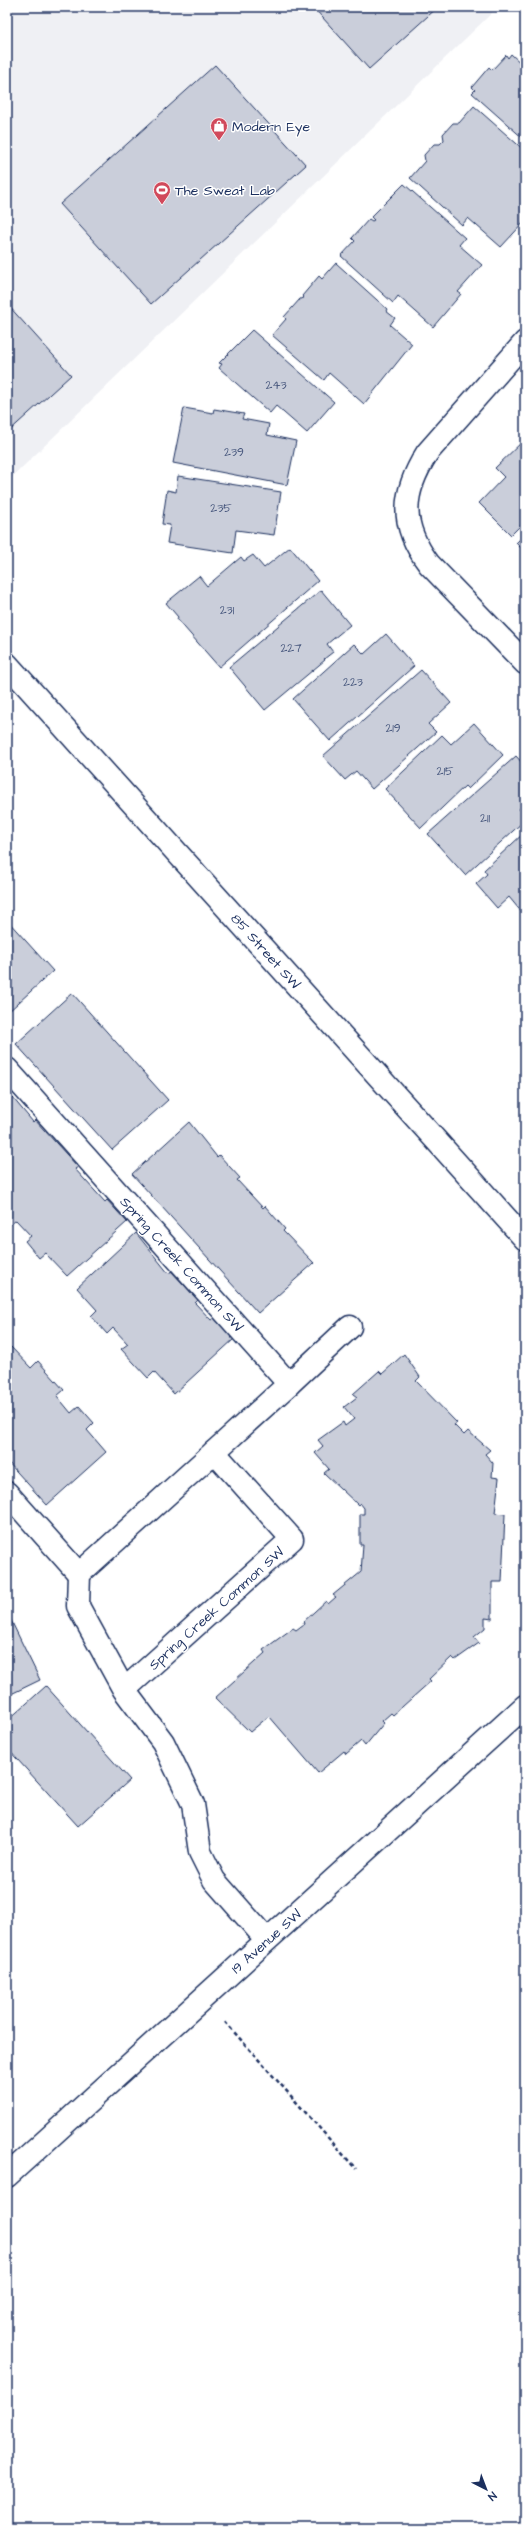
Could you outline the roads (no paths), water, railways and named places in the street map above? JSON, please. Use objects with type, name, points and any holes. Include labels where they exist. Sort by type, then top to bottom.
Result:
[{"type":"street","points":[[525,342],[427,453],[414,473],[408,496],[406,512],[410,530],[420,552],[429,564],[525,664]]},
{"type":"street","name":"85 Street SW","points":[[7,664],[525,1238]]},
{"type":"street","name":"Spring Creek Common SW","points":[[7,1069],[289,1384]]},
{"type":"street","points":[[79,1574],[350,1327]]},
{"type":"street","name":"Spring Creek Common SW","points":[[124,1690],[292,1540],[214,1452]]},
{"type":"street","points":[[7,1493],[79,1574],[78,1606],[124,1690],[163,1742],[193,1804],[200,1852],[214,1880],[266,1940]]},
{"type":"street","name":"19 Avenue SW","points":[[7,2176],[525,1706]]},
{"type":"place","name":"Modern Eye","points":[[219,141]]},
{"type":"place","name":"The Sweat Lab","points":[[162,205]]}]
